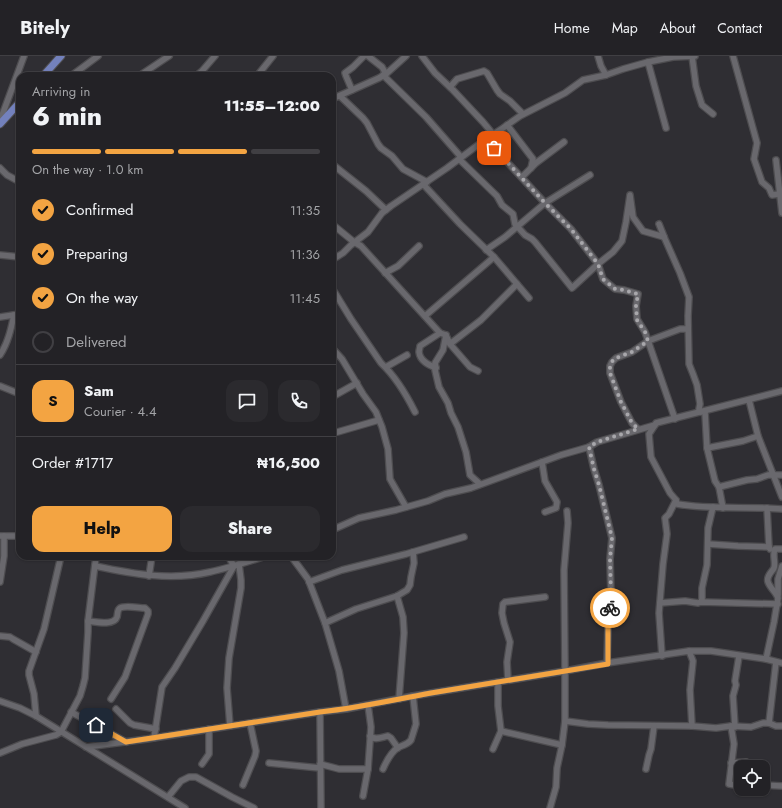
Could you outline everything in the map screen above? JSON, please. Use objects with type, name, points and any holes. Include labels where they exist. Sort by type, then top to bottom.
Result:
[{"type":"main road","points":[[47,72],[62,56]]},
{"type":"main road","points":[[0,123],[16,106]]},
{"type":"street","points":[[18,72],[24,56]]},
{"type":"street","points":[[76,72],[98,56]]},
{"type":"street","points":[[145,72],[169,56]]},
{"type":"street","points":[[200,72],[215,56]]},
{"type":"street","points":[[260,72],[274,56]]},
{"type":"street","points":[[352,90],[345,73],[364,56]]},
{"type":"street","points":[[368,56],[384,69],[384,74],[426,117],[460,158],[497,196],[502,205],[512,212],[514,222],[517,226],[525,235],[535,242],[572,288],[613,252],[622,241],[630,195],[634,217],[643,231],[664,237]]},
{"type":"street","points":[[336,98],[373,81],[406,56]]},
{"type":"street","points":[[422,56],[435,73],[450,87],[493,134]]},
{"type":"street","points":[[598,56],[606,75]]},
{"type":"street","points":[[336,257],[368,232],[386,210],[523,114],[565,93],[583,80],[606,75],[623,68],[648,62],[673,57],[693,56],[696,86],[702,105],[713,114]]},
{"type":"street","points":[[733,56],[757,143],[754,160],[756,168],[762,182],[769,188],[772,195],[779,194]]},
{"type":"street","points":[[648,62],[666,128]]},
{"type":"street","points":[[450,87],[457,79],[484,71],[487,73],[500,94],[510,101],[523,114]]},
{"type":"street","points":[[0,123],[16,78]]},
{"type":"street","points":[[340,96],[367,123],[378,144],[392,156],[403,169],[425,183],[460,224],[494,257],[529,298]]},
{"type":"street","points":[[507,125],[532,159],[531,168]]},
{"type":"street","points":[[486,139],[571,229],[598,264],[603,279],[615,289],[638,294],[636,306],[637,320],[645,332],[675,419]]},
{"type":"street","points":[[522,177],[564,142]]},
{"type":"street","points":[[776,160],[782,213]]},
{"type":"street","points":[[336,167],[366,191],[386,210]]},
{"type":"street","points":[[0,168],[7,175],[16,180]]},
{"type":"street","points":[[486,250],[505,237],[545,203],[590,176]]},
{"type":"street","points":[[659,224],[689,297],[689,364],[697,385],[700,404],[699,409],[703,412],[707,448],[715,481],[719,487],[723,508]]},
{"type":"street","points":[[336,227],[361,246],[440,333],[446,335],[450,344],[470,367],[478,371]]},
{"type":"street","points":[[385,273],[398,266],[419,246]]},
{"type":"street","points":[[0,256],[16,257]]},
{"type":"street","points":[[425,316],[494,257]]},
{"type":"street","points":[[450,344],[481,320],[517,284]]},
{"type":"street","points":[[336,295],[381,363],[386,367],[408,397],[415,412]]},
{"type":"street","points":[[0,317],[16,314]]},
{"type":"street","points":[[0,355],[9,338],[16,317]]},
{"type":"street","points":[[638,429],[632,423],[621,402],[610,373],[610,366],[613,360],[632,352],[648,341],[680,329],[688,329]]},
{"type":"street","points":[[436,368],[427,364],[419,353],[420,346],[440,333]]},
{"type":"street","points":[[446,335],[443,350],[435,363],[438,387],[448,403],[458,427],[466,452],[470,475],[480,484]]},
{"type":"street","points":[[336,352],[342,359],[363,394],[374,407],[382,427],[388,449],[390,479],[406,507]]},
{"type":"street","points":[[386,367],[407,355]]},
{"type":"street","points":[[336,395],[356,383]]},
{"type":"street","points":[[0,386],[16,392]]},
{"type":"street","points":[[336,528],[359,518],[406,507],[428,501],[445,494],[471,488],[561,455],[589,447],[597,442],[655,425],[656,423],[782,391]]},
{"type":"street","points":[[749,400],[758,436],[782,497]]},
{"type":"street","points":[[336,432],[379,420]]},
{"type":"street","points":[[655,425],[649,434],[651,456],[677,504],[723,508],[782,509]]},
{"type":"street","points":[[707,448],[743,441],[758,436]]},
{"type":"street","points":[[589,447],[612,538],[610,559],[611,595],[608,626],[608,664]]},
{"type":"street","points":[[542,462],[546,481],[557,502],[556,508],[545,512]]},
{"type":"street","points":[[719,487],[768,475],[782,475]]},
{"type":"street","points":[[662,656],[659,613],[667,534],[665,518],[669,514],[676,500]]},
{"type":"street","points":[[701,602],[702,588],[707,565],[708,528],[713,507]]},
{"type":"street","points":[[767,508],[769,547],[774,552],[774,567],[767,580],[776,594],[778,601]]},
{"type":"street","points":[[550,808],[556,787],[565,721],[564,570],[568,523],[567,511]]},
{"type":"street","points":[[0,581],[4,556],[2,536],[16,536]]},
{"type":"street","points":[[309,582],[342,570],[464,537]]},
{"type":"street","points":[[708,544],[769,547]]},
{"type":"street","points":[[774,552],[775,549],[782,549]]},
{"type":"street","points":[[324,623],[364,606],[397,596],[407,590],[410,585],[410,577],[414,563],[413,552]]},
{"type":"street","points":[[36,716],[34,694],[29,670],[44,629],[60,560]]},
{"type":"street","points":[[0,753],[22,744],[56,735],[61,732],[80,696],[85,678],[88,621],[96,560]]},
{"type":"street","points":[[149,576],[151,560]]},
{"type":"street","points":[[230,726],[226,688],[229,658],[242,580],[236,565],[232,560]]},
{"type":"street","points":[[95,566],[149,576],[178,576],[209,573],[253,560]]},
{"type":"street","points":[[294,560],[309,582],[324,623],[339,671],[346,709]]},
{"type":"street","points":[[154,738],[162,687],[175,668],[236,565]]},
{"type":"street","points":[[766,659],[778,601],[778,579],[782,566]]},
{"type":"street","points":[[397,596],[403,617],[404,633],[399,699]]},
{"type":"street","points":[[508,680],[507,662],[510,642],[502,613],[503,604],[505,602],[545,597]]},
{"type":"street","points":[[660,603],[685,601],[778,601]]},
{"type":"street","points":[[88,621],[103,623],[112,622],[116,618],[120,608],[124,607],[145,608],[148,611],[125,677],[111,699]]},
{"type":"street","points":[[0,636],[13,638],[36,652]]},
{"type":"street","points":[[689,651],[693,661],[690,690],[692,726]]},
{"type":"street","points":[[86,747],[346,709],[413,696],[689,651],[711,651],[766,659],[779,663],[769,723]]},
{"type":"street","points":[[734,785],[729,784],[734,744],[733,696],[736,685],[735,681],[739,656]]},
{"type":"street","points":[[493,749],[501,731],[498,706],[498,682]]},
{"type":"street","points":[[383,769],[386,762],[398,748],[409,742],[416,724],[413,696]]},
{"type":"street","points":[[0,701],[20,708],[36,716],[185,808]]},
{"type":"street","points":[[363,796],[368,769],[371,722],[368,705]]},
{"type":"street","points":[[116,709],[134,725],[156,729]]},
{"type":"street","points":[[71,712],[126,742]]},
{"type":"street","points":[[320,712],[320,808]]},
{"type":"street","points":[[565,721],[608,725],[692,726],[716,728],[754,727],[763,723],[782,726]]},
{"type":"street","points":[[243,785],[256,751],[250,723]]},
{"type":"street","points":[[646,769],[651,749],[654,726]]},
{"type":"street","points":[[202,764],[209,754],[209,730]]},
{"type":"street","points":[[501,731],[562,745]]},
{"type":"street","points":[[370,736],[375,738],[388,736],[398,748]]},
{"type":"street","points":[[269,763],[320,766],[339,770],[368,769]]},
{"type":"street","points":[[168,797],[181,781],[189,777],[196,777],[254,808]]},
{"type":"street","points":[[770,785],[782,786]]},
{"type":"way so far","points":[[494,148],[571,229],[598,264],[603,279],[615,289],[638,294],[636,306],[637,320],[645,332],[648,341],[632,352],[616,358],[610,366],[610,373],[621,402],[632,423],[638,429],[597,442],[589,447],[612,538],[610,554],[610,608]]},
{"type":"route","points":[[96,725],[126,742],[346,709],[608,664],[608,626],[610,608]]}]
